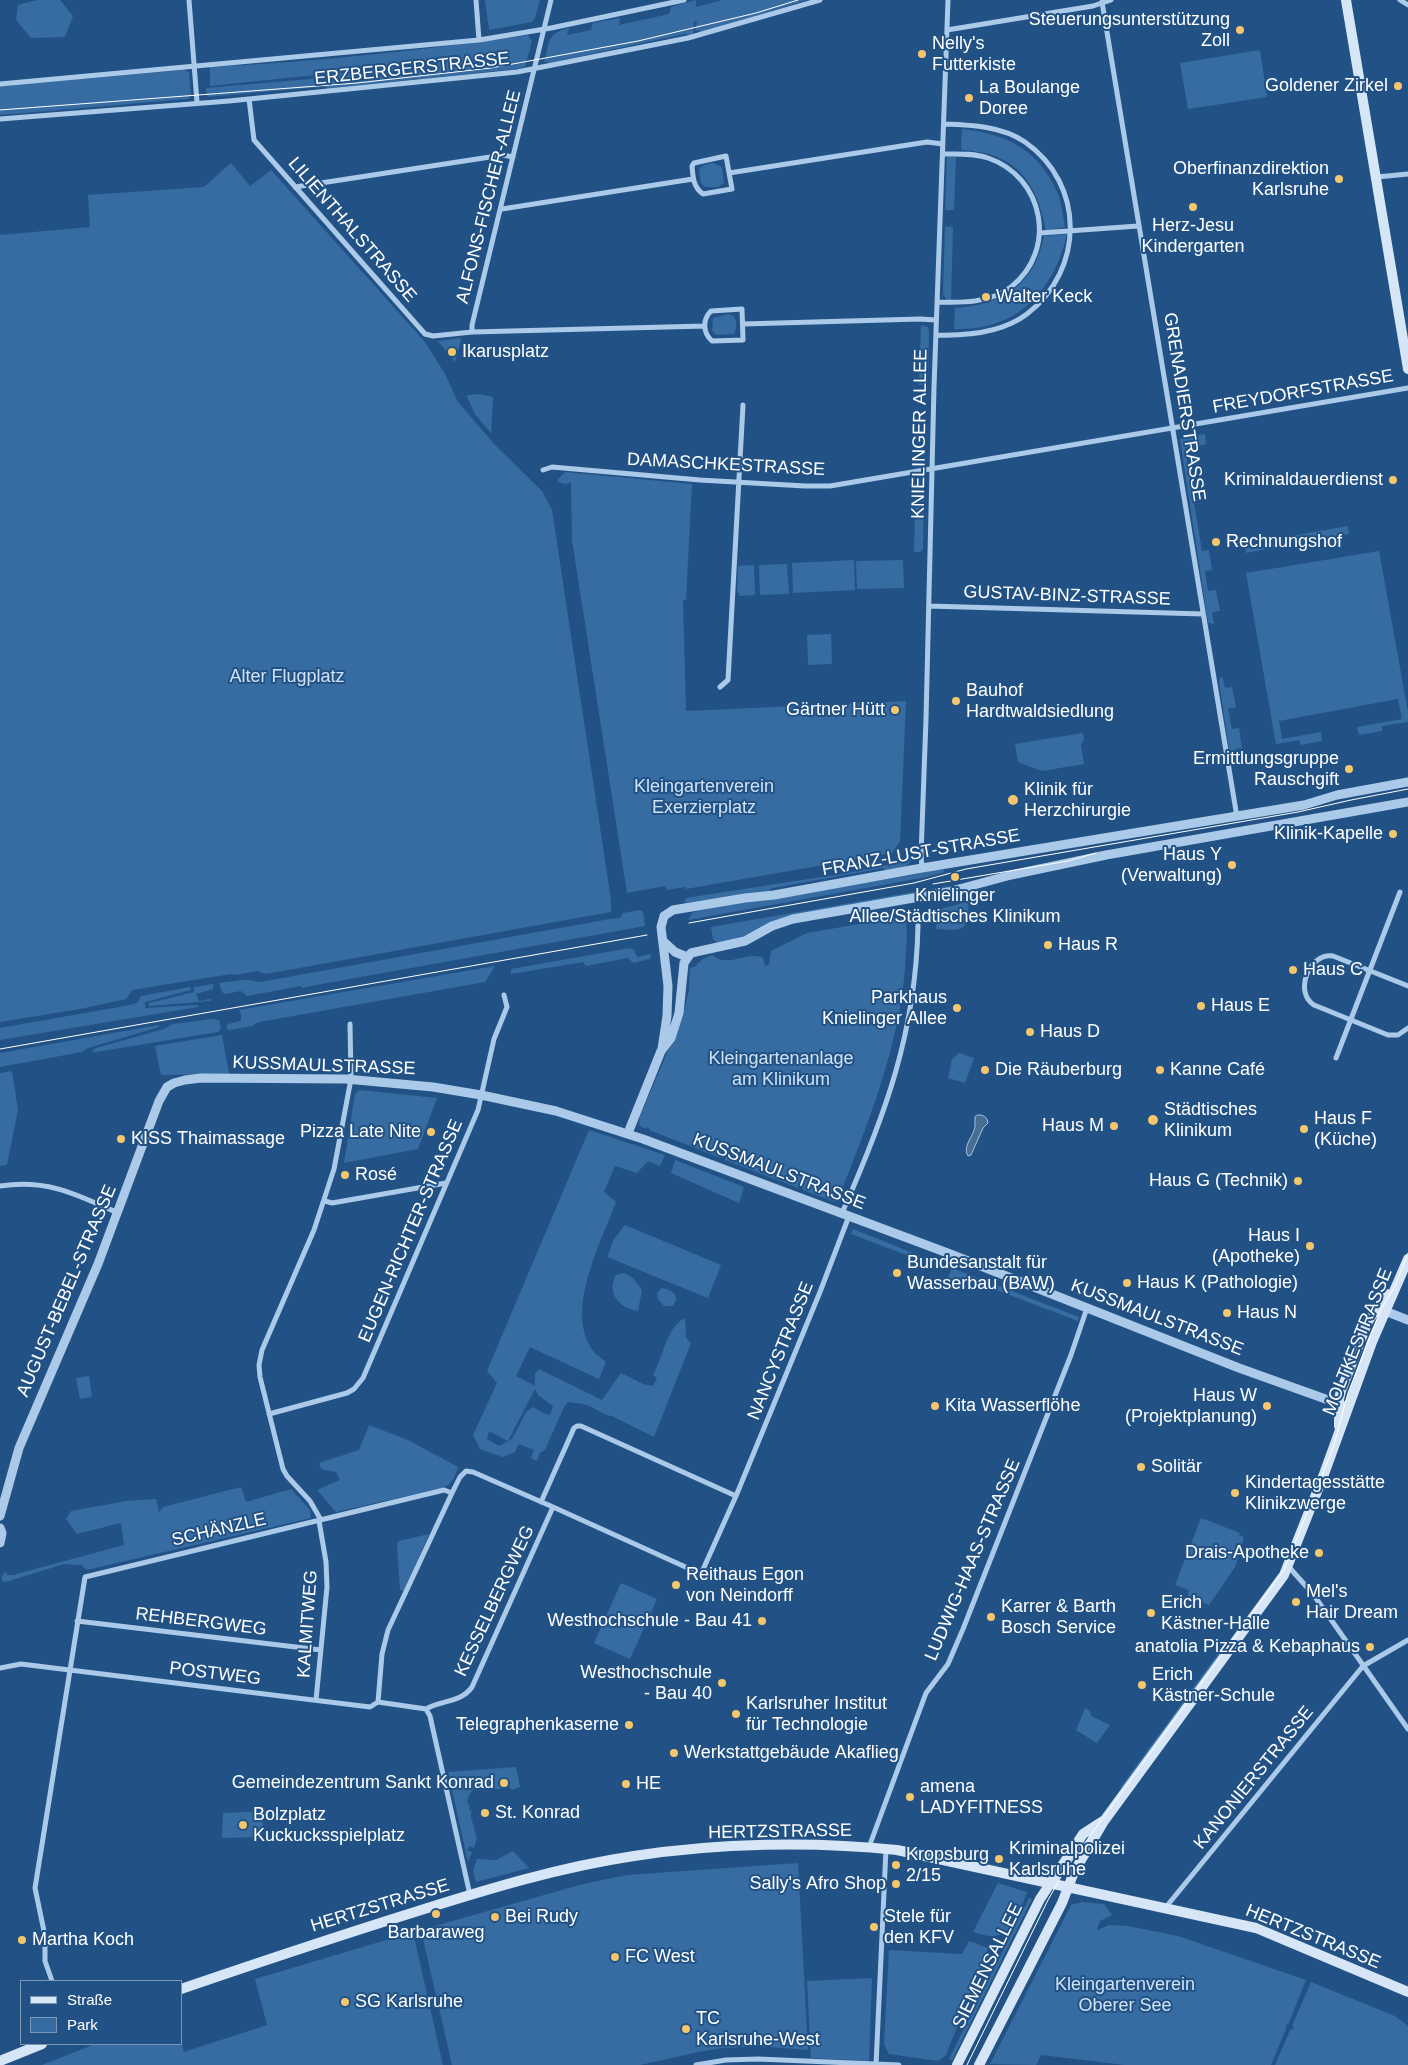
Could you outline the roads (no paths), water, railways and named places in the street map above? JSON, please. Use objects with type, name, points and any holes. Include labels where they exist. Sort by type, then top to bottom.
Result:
[{"type":"main road","points":[[1346,0],[1408,369]]},
{"type":"main road","name":"MOLTKESTRASSE","points":[[1068,1887],[1081,1860],[1104,1821],[1284,1575],[1340,1432],[1344,1406],[1407,1262]]},
{"type":"main road","name":"MOLTKESTRASSE","points":[[1344,1406],[1340,1391],[1368,1321],[1407,1262]]},
{"type":"main road","name":"MOLTKESTRASSE","points":[[1050,1883],[1084,1834],[1104,1821]]},
{"type":"main road","name":"HERTZSTRASSE","points":[[182,1989],[320,1941],[470,1895],[583,1866],[653,1853],[824,1844],[886,1849],[956,1862],[1256,1928],[1408,1992]]},
{"type":"main road","name":"SIEMENSALLEE","points":[[957,2065],[1040,1899],[1050,1883]]},
{"type":"main road","name":"SIEMENSALLEE","points":[[979,2065],[1068,1887]]},
{"type":"main road","points":[[0,2061],[40,2045]]},
{"type":"street","points":[[189,0],[197,102]]},
{"type":"street","points":[[476,0],[480,40]]},
{"type":"street","name":"ALFONS-FISCHER-ALLEE","points":[[472,332],[472,324],[502,208],[551,0]]},
{"type":"street","name":"ERZBERGERSTRASSE","points":[[0,84],[480,40],[544,29],[684,0]]},
{"type":"street","name":"ERZBERGERSTRASSE","points":[[0,119],[477,77],[534,69],[694,36],[820,0]]},
{"type":"street","name":"KNIELINGER ALLEE","points":[[922,868],[936,320],[948,0]]},
{"type":"street","points":[[947,30],[1093,6],[1111,0]]},
{"type":"street","points":[[1400,0],[1408,5]]},
{"type":"street","name":"GRENADIERSTRASSE","points":[[1102,2],[1237,817]]},
{"type":"street","name":"LILIENTHALSTRASSE","points":[[249,98],[254,140],[425,334],[433,336],[472,332]]},
{"type":"street","points":[[936,336],[980,333],[1006,326],[1026,314],[1044,297],[1057,278],[1068,254],[1072,230],[1067,200],[1056,176],[1043,158],[1024,142],[992,129],[944,124]]},
{"type":"street","points":[[729,173],[927,142],[943,144]]},
{"type":"street","points":[[937,302],[972,302],[994,296],[1011,287],[1028,268],[1036,252],[1040,232],[1040,216],[1035,202],[1014,174],[1002,164],[987,158],[943,154]]},
{"type":"street","points":[[295,187],[504,155],[513,157]]},
{"type":"street","points":[[726,156],[729,173],[732,189],[703,194],[697,190],[693,179],[692,166],[694,163],[726,156]]},
{"type":"street","points":[[1377,177],[1408,174]]},
{"type":"street","points":[[502,208],[693,179]]},
{"type":"street","points":[[1040,232],[1138,226]]},
{"type":"street","points":[[742,309],[743,324],[743,340],[712,341],[706,332],[705,326],[706,316],[711,311],[742,309]]},
{"type":"street","points":[[743,324],[936,320]]},
{"type":"street","points":[[472,332],[705,326]]},
{"type":"street","name":"FREYDORFSTRASSE","points":[[1173,428],[1408,388]]},
{"type":"street","points":[[720,687],[728,680],[743,405]]},
{"type":"street","name":"DAMASCHKESTRASSE","points":[[543,470],[552,467],[817,487],[1173,428]]},
{"type":"street","name":"GUSTAV-BINZ-STRASSE","points":[[929,606],[1204,614]]},
{"type":"street","name":"FRANZ-LUST-STRASSE","points":[[662,1051],[668,1016],[668,986],[661,932],[662,920],[669,912],[922,868],[1237,817],[1304,805],[1337,795],[1408,782]]},
{"type":"street","name":"FRANZ-LUST-STRASSE","points":[[628,1133],[662,1051],[671,1038],[679,1013],[684,963],[692,953],[745,941],[772,926],[793,919],[948,892],[1011,875],[1106,855],[1408,802]]},
{"type":"street","points":[[1336,1058],[1400,892]]},
{"type":"street","points":[[846,1214],[883,1112],[909,1023],[918,925]]},
{"type":"street","points":[[663,941],[675,952],[687,957]]},
{"type":"street","points":[[1408,986],[1332,956],[1326,956],[1314,962],[1306,980],[1304,991],[1309,1002],[1391,1035],[1402,1033],[1408,1028]]},
{"type":"street","name":"EUGEN-RICHTER-STRASSE","points":[[269,1414],[344,1394],[354,1389],[361,1381],[478,1110],[494,1039],[507,1007],[504,995]]},
{"type":"street","points":[[320,1520],[310,1501],[285,1473],[260,1377],[260,1356],[325,1201],[339,1148],[351,1080],[350,1024]]},
{"type":"street","name":"KUSSMAULSTRASSE","points":[[174,1083],[201,1078],[351,1080],[426,1086],[481,1095],[556,1111],[628,1133],[846,1214],[1238,1368],[1344,1406]]},
{"type":"street","name":"AUGUST-BEBEL-STRASSE","points":[[0,1516],[24,1435],[118,1213],[159,1101],[167,1088],[174,1083]]},
{"type":"street","points":[[325,1201],[332,1203],[446,1183]]},
{"type":"street","points":[[0,1186],[34,1184],[54,1186],[73,1192],[118,1213]]},
{"type":"street","name":"NANCYSTRASSE","points":[[452,1493],[460,1476],[466,1471],[553,1507],[701,1574],[736,1496],[820,1292],[846,1214]]},
{"type":"street","name":"LUDWIG-HAAS-STRASSE","points":[[869,1847],[926,1693],[948,1664],[1064,1372],[1087,1308]]},
{"type":"street","points":[[1385,1311],[1408,1320]]},
{"type":"street","points":[[541,1502],[574,1428],[577,1426],[598,1433],[736,1496]]},
{"type":"street","name":"SCHÄNZLE","points":[[52,1980],[45,1961],[45,1936],[34,1888],[84,1579],[88,1575],[444,1490],[452,1493]]},
{"type":"street","points":[[378,1702],[382,1654],[388,1630],[452,1493]]},
{"type":"street","name":"KESSELBERGWEG","points":[[426,1709],[433,1705],[461,1697],[472,1687],[553,1507]]},
{"type":"street","name":"KALMITWEG","points":[[316,1700],[327,1587],[326,1562],[320,1520]]},
{"type":"street","points":[[0,1528],[2,1532],[0,1543]]},
{"type":"street","points":[[1288,1566],[1313,1594],[1408,1729]]},
{"type":"street","name":"REHBERGWEG","points":[[77,1621],[321,1650]]},
{"type":"street","points":[[1363,1666],[1408,1640]]},
{"type":"street","name":"POSTWEG","points":[[0,1668],[21,1664],[370,1706],[378,1702],[426,1709]]},
{"type":"street","name":"KANONIERSTRASSE","points":[[1166,1907],[1363,1666]]},
{"type":"street","points":[[426,1709],[430,1716],[470,1895]]},
{"type":"street","points":[[876,2065],[886,1849]]},
{"type":"street","points":[[696,2065],[758,2059],[900,2065]]},
{"type":"tram line","points":[[0,110],[357,83],[491,68],[638,41],[756,13],[798,0]]},
{"type":"tram line","points":[[689,923],[914,883],[966,869],[1298,812],[1408,789]]},
{"type":"tram line","points":[[933,884],[1068,861],[1096,853]]},
{"type":"tram line","points":[[0,1049],[647,935]]},
{"type":"tram line","points":[[967,2065],[1048,1900],[1065,1870],[1284,1570],[1333,1448],[1348,1393],[1381,1309],[1395,1286],[1408,1253]]},
{"type":"place","name":"Steuerungsunterstützung Zoll","points":[[1240,30]]},
{"type":"place","name":"Nelly's Futterkiste","points":[[922,54]]},
{"type":"place","name":"Goldener Zirkel","points":[[1398,86]]},
{"type":"place","name":"La Boulange Doree","points":[[969,98]]},
{"type":"place","name":"Oberfinanzdirektion Karlsruhe","points":[[1339,179]]},
{"type":"place","name":"Herz-Jesu Kindergarten","points":[[1193,207]]},
{"type":"place","name":"Walter Keck","points":[[986,297]]},
{"type":"place","name":"Ikarusplatz","points":[[452,352]]},
{"type":"place","name":"Kriminaldauerdienst","points":[[1393,480]]},
{"type":"place","name":"Rechnungshof","points":[[1216,542]]},
{"type":"place","name":"Bauhof Hardtwaldsiedlung","points":[[956,701]]},
{"type":"place","name":"Gärtner Hütt","points":[[895,710]]},
{"type":"place","name":"Ermittlungsgruppe Rauschgift","points":[[1349,769]]},
{"type":"place","name":"Klinik für Herzchirurgie","points":[[1013,800]]},
{"type":"place","name":"Klinik-Kapelle","points":[[1393,834]]},
{"type":"place","name":"Haus Y (Verwaltung)","points":[[1232,865]]},
{"type":"place","name":"Knielinger Allee/Städtisches Klinikum","points":[[955,877]]},
{"type":"place","name":"Haus R","points":[[1048,945]]},
{"type":"place","name":"Haus C","points":[[1293,970]]},
{"type":"place","name":"Haus E","points":[[1201,1006]]},
{"type":"place","name":"Parkhaus Knielinger Allee","points":[[957,1008]]},
{"type":"place","name":"Haus D","points":[[1030,1032]]},
{"type":"place","name":"Die Räuberburg","points":[[985,1070]]},
{"type":"place","name":"Kanne Café","points":[[1160,1070]]},
{"type":"place","name":"Städtisches Klinikum","points":[[1153,1120]]},
{"type":"place","name":"Haus M","points":[[1114,1126]]},
{"type":"place","name":"Haus F (Küche)","points":[[1304,1129]]},
{"type":"place","name":"Pizza Late Nite","points":[[431,1132]]},
{"type":"place","name":"KISS Thaimassage","points":[[121,1139]]},
{"type":"place","name":"Rosé","points":[[345,1175]]},
{"type":"place","name":"Haus G (Technik)","points":[[1298,1181]]},
{"type":"place","name":"Haus I (Apotheke)","points":[[1310,1246]]},
{"type":"place","name":"Bundesanstalt für Wasserbau (BAW)","points":[[897,1273]]},
{"type":"place","name":"Haus K (Pathologie)","points":[[1127,1283]]},
{"type":"place","name":"Haus N","points":[[1227,1313]]},
{"type":"place","name":"Kita Wasserflöhe","points":[[935,1406]]},
{"type":"place","name":"Haus W (Projektplanung)","points":[[1267,1406]]},
{"type":"place","name":"Solitär","points":[[1141,1467]]},
{"type":"place","name":"Kindertagesstätte Klinikzwerge","points":[[1235,1493]]},
{"type":"place","name":"Drais-Apotheke","points":[[1319,1553]]},
{"type":"place","name":"Reithaus Egon von Neindorff","points":[[676,1585]]},
{"type":"place","name":"Mel's Hair Dream","points":[[1296,1602]]},
{"type":"place","name":"Erich Kästner-Halle","points":[[1151,1613]]},
{"type":"place","name":"Karrer & Barth Bosch Service","points":[[991,1617]]},
{"type":"place","name":"Westhochschule - Bau 41","points":[[762,1621]]},
{"type":"place","name":"anatolia Pizza & Kebaphaus","points":[[1370,1647]]},
{"type":"place","name":"Westhochschule - Bau 40","points":[[722,1683]]},
{"type":"place","name":"Erich Kästner-Schule","points":[[1142,1685]]},
{"type":"place","name":"Karlsruher Institut für Technologie","points":[[736,1714]]},
{"type":"place","name":"Telegraphenkaserne","points":[[629,1725]]},
{"type":"place","name":"Werkstattgebäude Akaflieg","points":[[674,1753]]},
{"type":"place","name":"Gemeindezentrum Sankt Konrad","points":[[504,1783]]},
{"type":"place","name":"HE","points":[[626,1784]]},
{"type":"place","name":"amena LADYFITNESS","points":[[910,1797]]},
{"type":"place","name":"St. Konrad","points":[[485,1813]]},
{"type":"place","name":"Bolzplatz Kuckucksspielplatz","points":[[243,1825]]},
{"type":"place","name":"Kriminalpolizei Karlsruhe","points":[[999,1859]]},
{"type":"place","name":"Kropsburg 2/15","points":[[896,1865]]},
{"type":"place","name":"Sally's Afro Shop","points":[[896,1884]]},
{"type":"place","name":"Barbaraweg","points":[[436,1914]]},
{"type":"place","name":"Bei Rudy","points":[[495,1917]]},
{"type":"place","name":"Stele für den KFV","points":[[874,1927]]},
{"type":"place","name":"Martha Koch","points":[[22,1940]]},
{"type":"place","name":"FC West","points":[[615,1957]]},
{"type":"place","name":"SG Karlsruhe","points":[[345,2002]]},
{"type":"place","name":"TC Karlsruhe-West","points":[[686,2029]]},
{"type":"park label","name":"Alter Flugplatz","points":[[287,677]]},
{"type":"park label","name":"Kleingartenverein Exerzierplatz","points":[[704,798]]},
{"type":"park label","name":"Kleingartenanlage am Klinikum","points":[[781,1069]]},
{"type":"park label","name":"Kleingartenverein Oberer See","points":[[1125,1995]]}]
